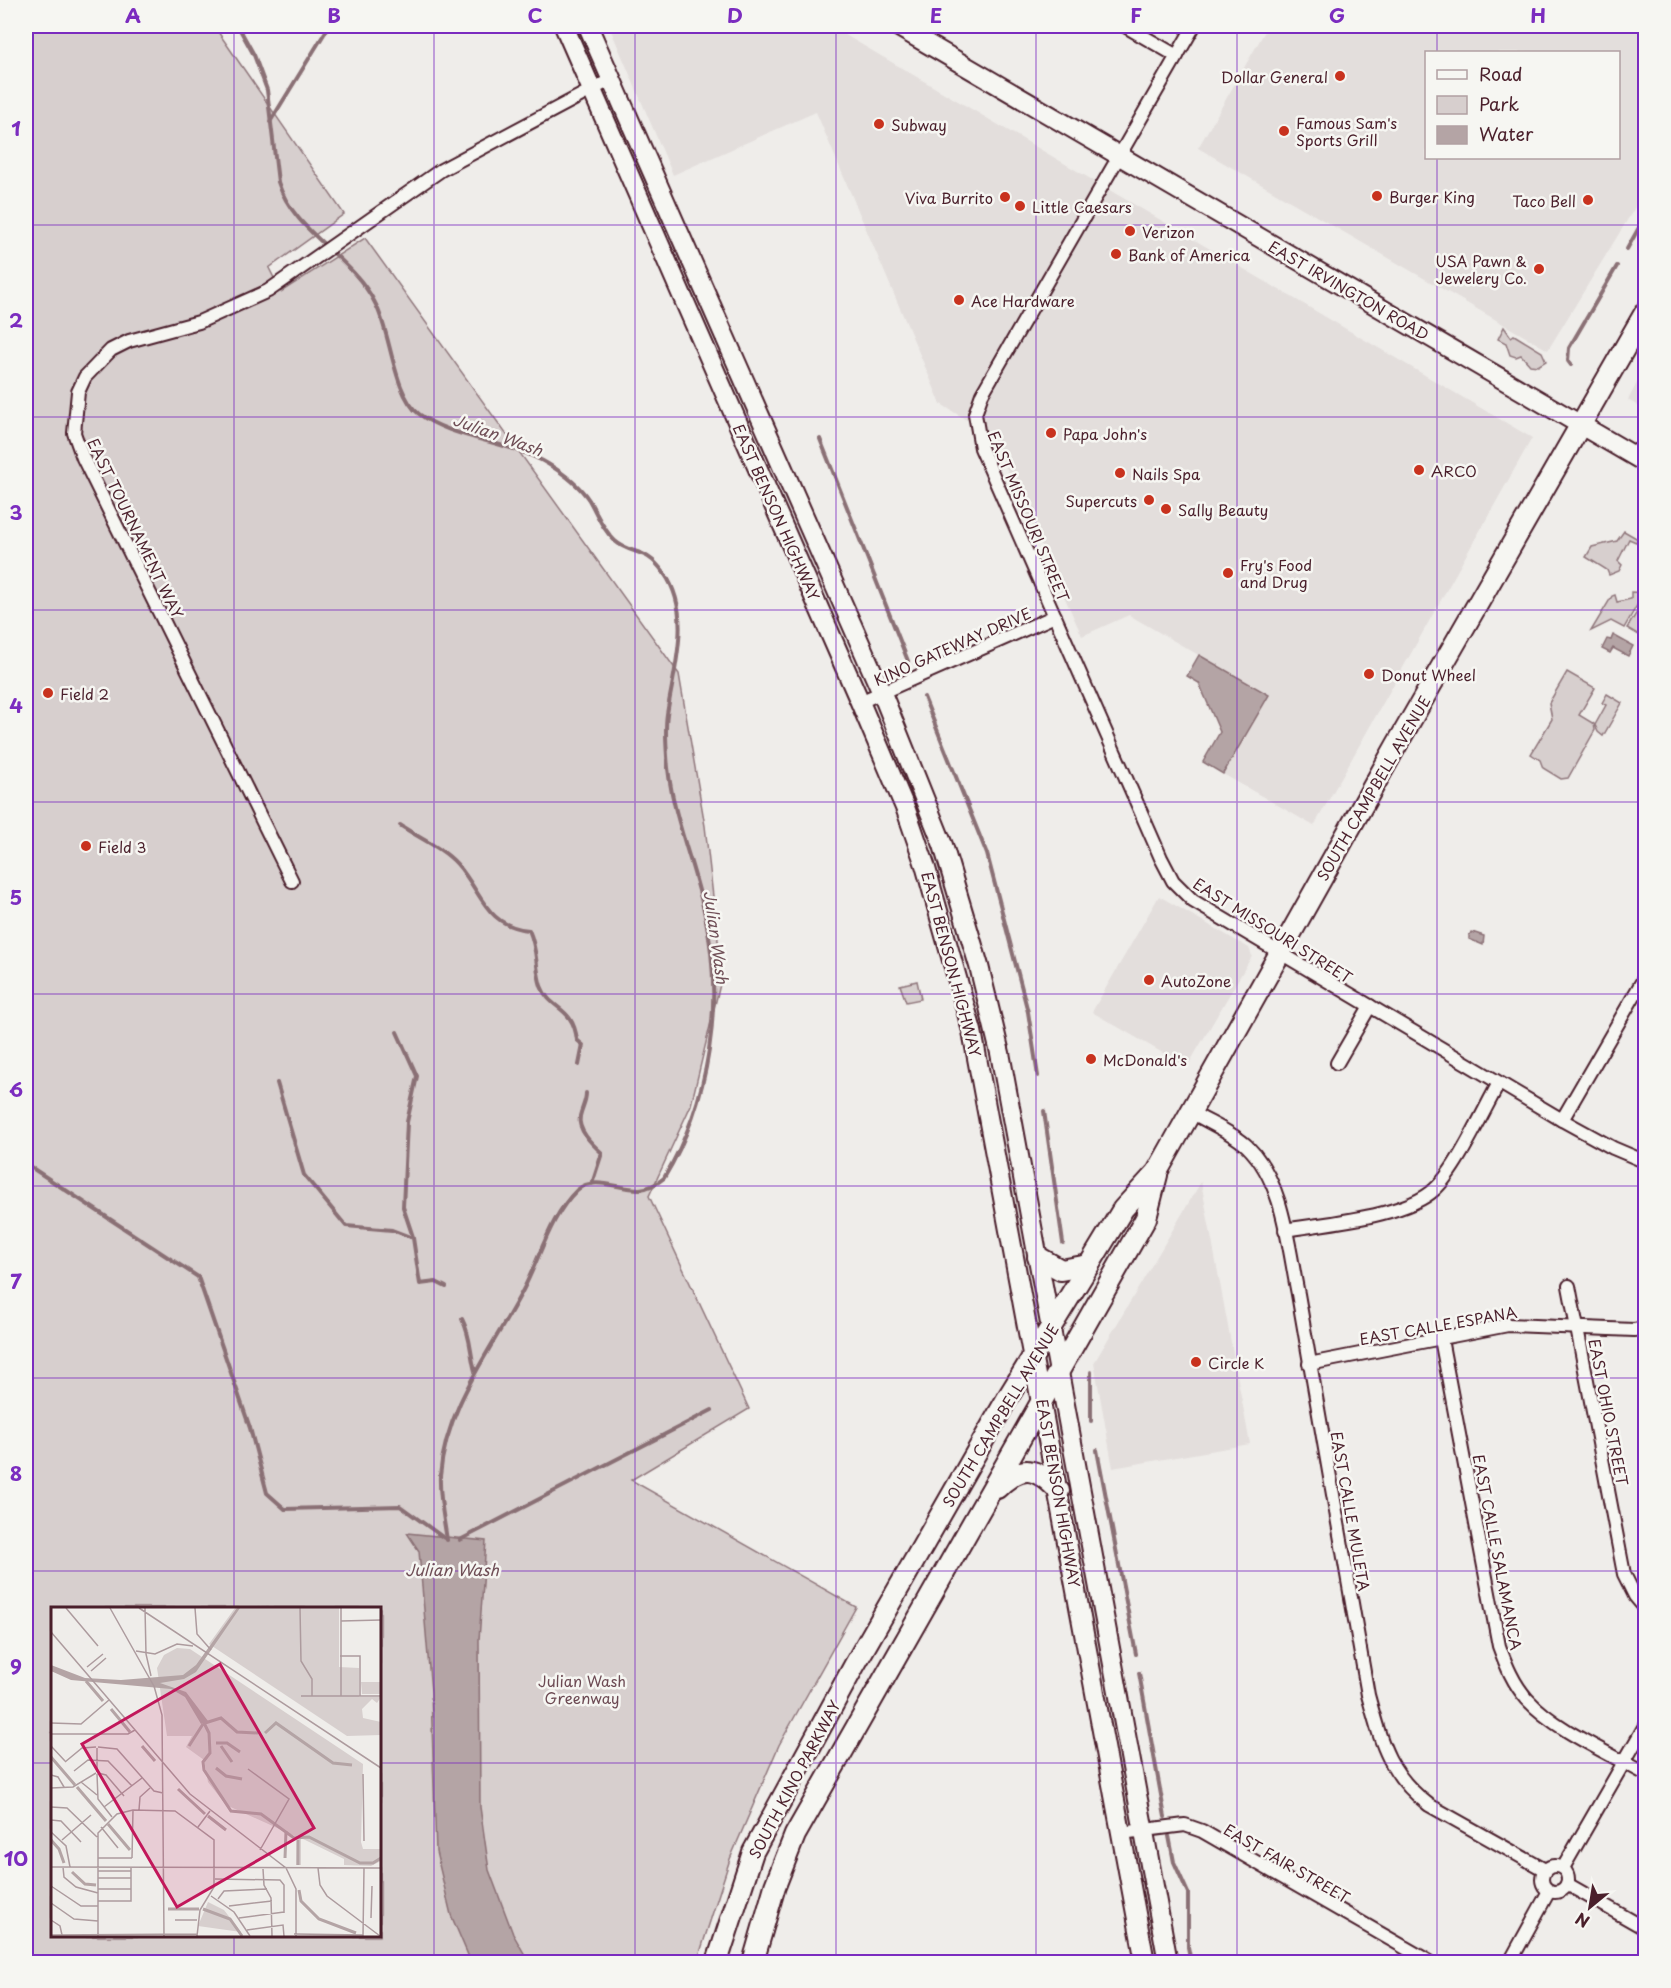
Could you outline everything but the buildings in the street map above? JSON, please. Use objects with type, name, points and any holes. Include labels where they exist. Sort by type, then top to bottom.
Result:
[{"type":"main road","name":"EAST BENSON HIGHWAY","points":[[564,26],[860,702],[910,820],[938,904],[972,1031],[1145,1962]]},
{"type":"main road","name":"EAST BENSON HIGHWAY","points":[[588,26],[882,693],[943,845],[980,966],[1000,1053],[1168,1962]]},
{"type":"main road","name":"EAST IRVINGTON ROAD","points":[[897,26],[1646,463]]},
{"type":"main road","name":"SOUTH CAMPBELL AVENUE","points":[[854,1666],[1034,1356],[1123,1209],[1157,1173],[1280,952],[1646,311]]},
{"type":"main road","points":[[704,347],[725,337]]},
{"type":"main road","name":"SOUTH CAMPBELL AVENUE","points":[[881,1680],[1146,1218],[1157,1173]]},
{"type":"main road","points":[[1038,1257],[1061,1270],[1089,1265]]},
{"type":"main road","points":[[986,1498],[1014,1472],[1025,1470],[1045,1477],[1059,1491]]},
{"type":"main road","name":"SOUTH KINO PARKWAY","points":[[717,1962],[753,1852],[854,1666]]},
{"type":"main road","name":"SOUTH KINO PARKWAY","points":[[753,1962],[775,1886],[795,1834],[881,1680]]},
{"type":"street","points":[[1125,26],[1177,56]]},
{"type":"street","points":[[1121,157],[1194,26]]},
{"type":"street","name":"EAST TOURNAMENT WAY","points":[[292,881],[83,458],[74,433],[74,414],[78,392],[85,378],[111,350],[129,341],[198,322],[248,302],[268,291],[441,170],[612,79]]},
{"type":"street","name":"EAST MISSOURI STREET","points":[[1121,157],[982,394],[975,414],[981,448],[1159,854],[1173,881],[1193,901],[1499,1083],[1612,1148],[1646,1162]]},
{"type":"street","name":"KINO GATEWAY DRIVE","points":[[860,702],[1055,616]]},
{"type":"street","points":[[1562,1120],[1640,996],[1646,975]]},
{"type":"street","points":[[1337,1063],[1370,1006]]},
{"type":"street","points":[[1285,1230],[1399,1209],[1425,1197],[1447,1174],[1499,1083]]},
{"type":"street","name":"EAST CALLE MULETA","points":[[1191,1112],[1246,1146],[1269,1175],[1285,1230],[1368,1695],[1384,1753],[1402,1780],[1429,1805],[1545,1870]]},
{"type":"street","name":"EAST OHIO STREET","points":[[1569,1286],[1624,1574],[1635,1596],[1646,1609]]},
{"type":"street","name":"EAST CALLE ESPANA","points":[[1309,1364],[1508,1325],[1634,1330],[1646,1328]]},
{"type":"street","name":"EAST CALLE SALAMANCA","points":[[1441,1339],[1499,1646],[1508,1671],[1527,1699],[1548,1718],[1646,1774]]},
{"type":"street","points":[[1563,1868],[1646,1724]]},
{"type":"street","name":"EAST FAIR STREET","points":[[1121,1833],[1185,1825],[1202,1831],[1430,1962]]},
{"type":"street","points":[[1552,1866],[1563,1868],[1568,1876],[1568,1884],[1558,1892],[1549,1891],[1542,1881],[1545,1870],[1552,1866]]},
{"type":"street","points":[[1568,1884],[1646,1929]]},
{"type":"street","points":[[1510,1962],[1549,1891]]},
{"type":"shaded area","points":[[609,26],[830,26],[1532,438],[1314,826],[1223,774],[1268,695],[1129,615],[1082,636],[992,436],[941,404],[816,112],[673,175]]},
{"type":"shaded area","points":[[1268,26],[1645,26],[1645,191],[1548,350],[1198,148]]},
{"type":"shaded area","points":[[1645,368],[1645,410],[1628,400]]},
{"type":"shaded area","points":[[1159,896],[1249,948],[1252,956],[1187,1067],[1092,1012]]},
{"type":"shaded area","points":[[1201,1182],[1250,1444],[1113,1468],[1094,1363]]},
{"type":"green space","name":"Julian Wash Greenway","points":[[26,26],[214,26],[344,214],[269,268],[281,292],[365,238],[679,674],[705,826],[722,976],[691,1105],[649,1196],[749,1409],[631,1480],[856,1607],[779,1745],[730,1859],[697,1962],[29,1962],[26,1955]]},
{"type":"green space","points":[[1504,327],[1511,337],[1514,335],[1542,352],[1546,361],[1538,366],[1530,365],[1521,355],[1516,357],[1510,355],[1506,343],[1498,339]]},
{"type":"green space","points":[[1624,531],[1638,539],[1636,542],[1629,539],[1618,561],[1622,565],[1619,571],[1609,575],[1607,570],[1586,557],[1592,547],[1617,541]]},
{"type":"green space","points":[[1631,592],[1644,593],[1624,628],[1611,621],[1591,631],[1612,596],[1615,595],[1617,602],[1631,599]]},
{"type":"green space","points":[[1646,598],[1646,635],[1644,638],[1627,628]]},
{"type":"green space","points":[[1567,672],[1595,688],[1579,715],[1594,724],[1595,730],[1568,778],[1561,779],[1543,768],[1540,760],[1531,754],[1552,719],[1549,703]]},
{"type":"green space","points":[[1607,694],[1622,703],[1603,736],[1595,725],[1606,705],[1602,703]]},
{"type":"green space","points":[[917,981],[921,999],[906,1002],[900,985]]},
{"type":"water","points":[[1613,635],[1633,646],[1628,656],[1613,648],[1610,653],[1602,649],[1607,639],[1611,640]]},
{"type":"water","points":[[1199,655],[1269,695],[1223,774],[1203,762],[1220,732],[1199,683],[1187,676]]},
{"type":"water","points":[[1472,932],[1484,936],[1483,945],[1469,939]]},
{"type":"water","name":"Julian Wash","points":[[407,1533],[486,1541],[479,1640],[480,1807],[489,1870],[513,1934],[529,1962],[471,1962],[451,1915],[436,1852],[431,1692],[419,1551]]},
{"type":"waterway","name":"Julian Wash","points":[[238,26],[254,55],[267,90],[278,182],[286,200],[309,230],[365,286],[380,315],[398,378],[410,405],[432,422],[464,435],[533,456],[565,475],[589,500],[615,541],[627,549],[645,555],[657,564],[673,589],[678,606],[679,642],[667,714],[666,746],[677,817],[700,895],[711,948],[713,1017],[702,1084],[680,1148],[664,1178],[647,1188],[640,1189],[599,1183],[584,1186],[577,1190],[560,1212],[523,1290],[460,1402],[451,1426],[440,1476],[447,1540]]},
{"type":"waterway","points":[[270,122],[329,26]]},
{"type":"waterway","points":[[1627,249],[1646,215]]},
{"type":"waterway","points":[[1571,365],[1568,361],[1569,348],[1617,266]]},
{"type":"waterway","points":[[820,439],[908,661]]},
{"type":"waterway","points":[[924,697],[987,854],[1028,1012],[1038,1076]]},
{"type":"waterway","points":[[400,825],[451,858],[493,915],[514,927],[529,930],[541,986],[550,1000],[571,1020],[577,1040],[583,1045],[579,1065]]},
{"type":"waterway","points":[[397,1032],[417,1076],[407,1122],[403,1207],[413,1237]]},
{"type":"waterway","points":[[277,1083],[304,1175],[346,1226],[392,1230],[413,1238],[420,1284],[436,1282],[446,1287]]},
{"type":"waterway","points":[[586,1093],[580,1116],[581,1126],[586,1136],[602,1153],[592,1184]]},
{"type":"waterway","points":[[1044,1111],[1063,1243]]},
{"type":"waterway","points":[[26,1164],[198,1277],[250,1428],[267,1493],[285,1509],[400,1506],[444,1538]]},
{"type":"waterway","points":[[462,1319],[469,1338],[475,1371]]},
{"type":"waterway","points":[[1091,1372],[1091,1421]]},
{"type":"waterway","points":[[460,1540],[712,1410]]},
{"type":"waterway","points":[[1097,1450],[1136,1654]]},
{"type":"waterway","points":[[1139,1673],[1165,1817]]},
{"type":"waterway","points":[[1169,1836],[1174,1862],[1188,1893],[1188,1947],[1191,1962]]},
{"type":"place","name":"Dollar General","points":[[1340,76]]},
{"type":"place","name":"Subway","points":[[879,124]]},
{"type":"place","name":"Famous Sam's Sports Grill","points":[[1284,131]]},
{"type":"place","name":"Burger King","points":[[1377,196]]},
{"type":"place","name":"Viva Burrito","points":[[1005,197]]},
{"type":"place","name":"Taco Bell","points":[[1588,200]]},
{"type":"place","name":"Little Caesars","points":[[1020,206]]},
{"type":"place","name":"Verizon","points":[[1130,231]]},
{"type":"place","name":"Bank of America","points":[[1116,254]]},
{"type":"place","name":"USA Pawn & Jewelery Co.","points":[[1539,269]]},
{"type":"place","name":"Ace Hardware","points":[[959,300]]},
{"type":"place","name":"Papa John's","points":[[1051,433]]},
{"type":"place","name":"ARCO","points":[[1419,470]]},
{"type":"place","name":"Nails Spa","points":[[1120,473]]},
{"type":"place","name":"Supercuts","points":[[1149,500]]},
{"type":"place","name":"Sally Beauty","points":[[1166,509]]},
{"type":"place","name":"Fry's Food and Drug","points":[[1228,573]]},
{"type":"place","name":"Donut Wheel","points":[[1369,674]]},
{"type":"place","name":"Field 2","points":[[48,693]]},
{"type":"place","name":"Field 3","points":[[86,846]]},
{"type":"place","name":"AutoZone","points":[[1149,980]]},
{"type":"place","name":"McDonald's","points":[[1091,1059]]},
{"type":"place","name":"Circle K","points":[[1196,1362]]}]
